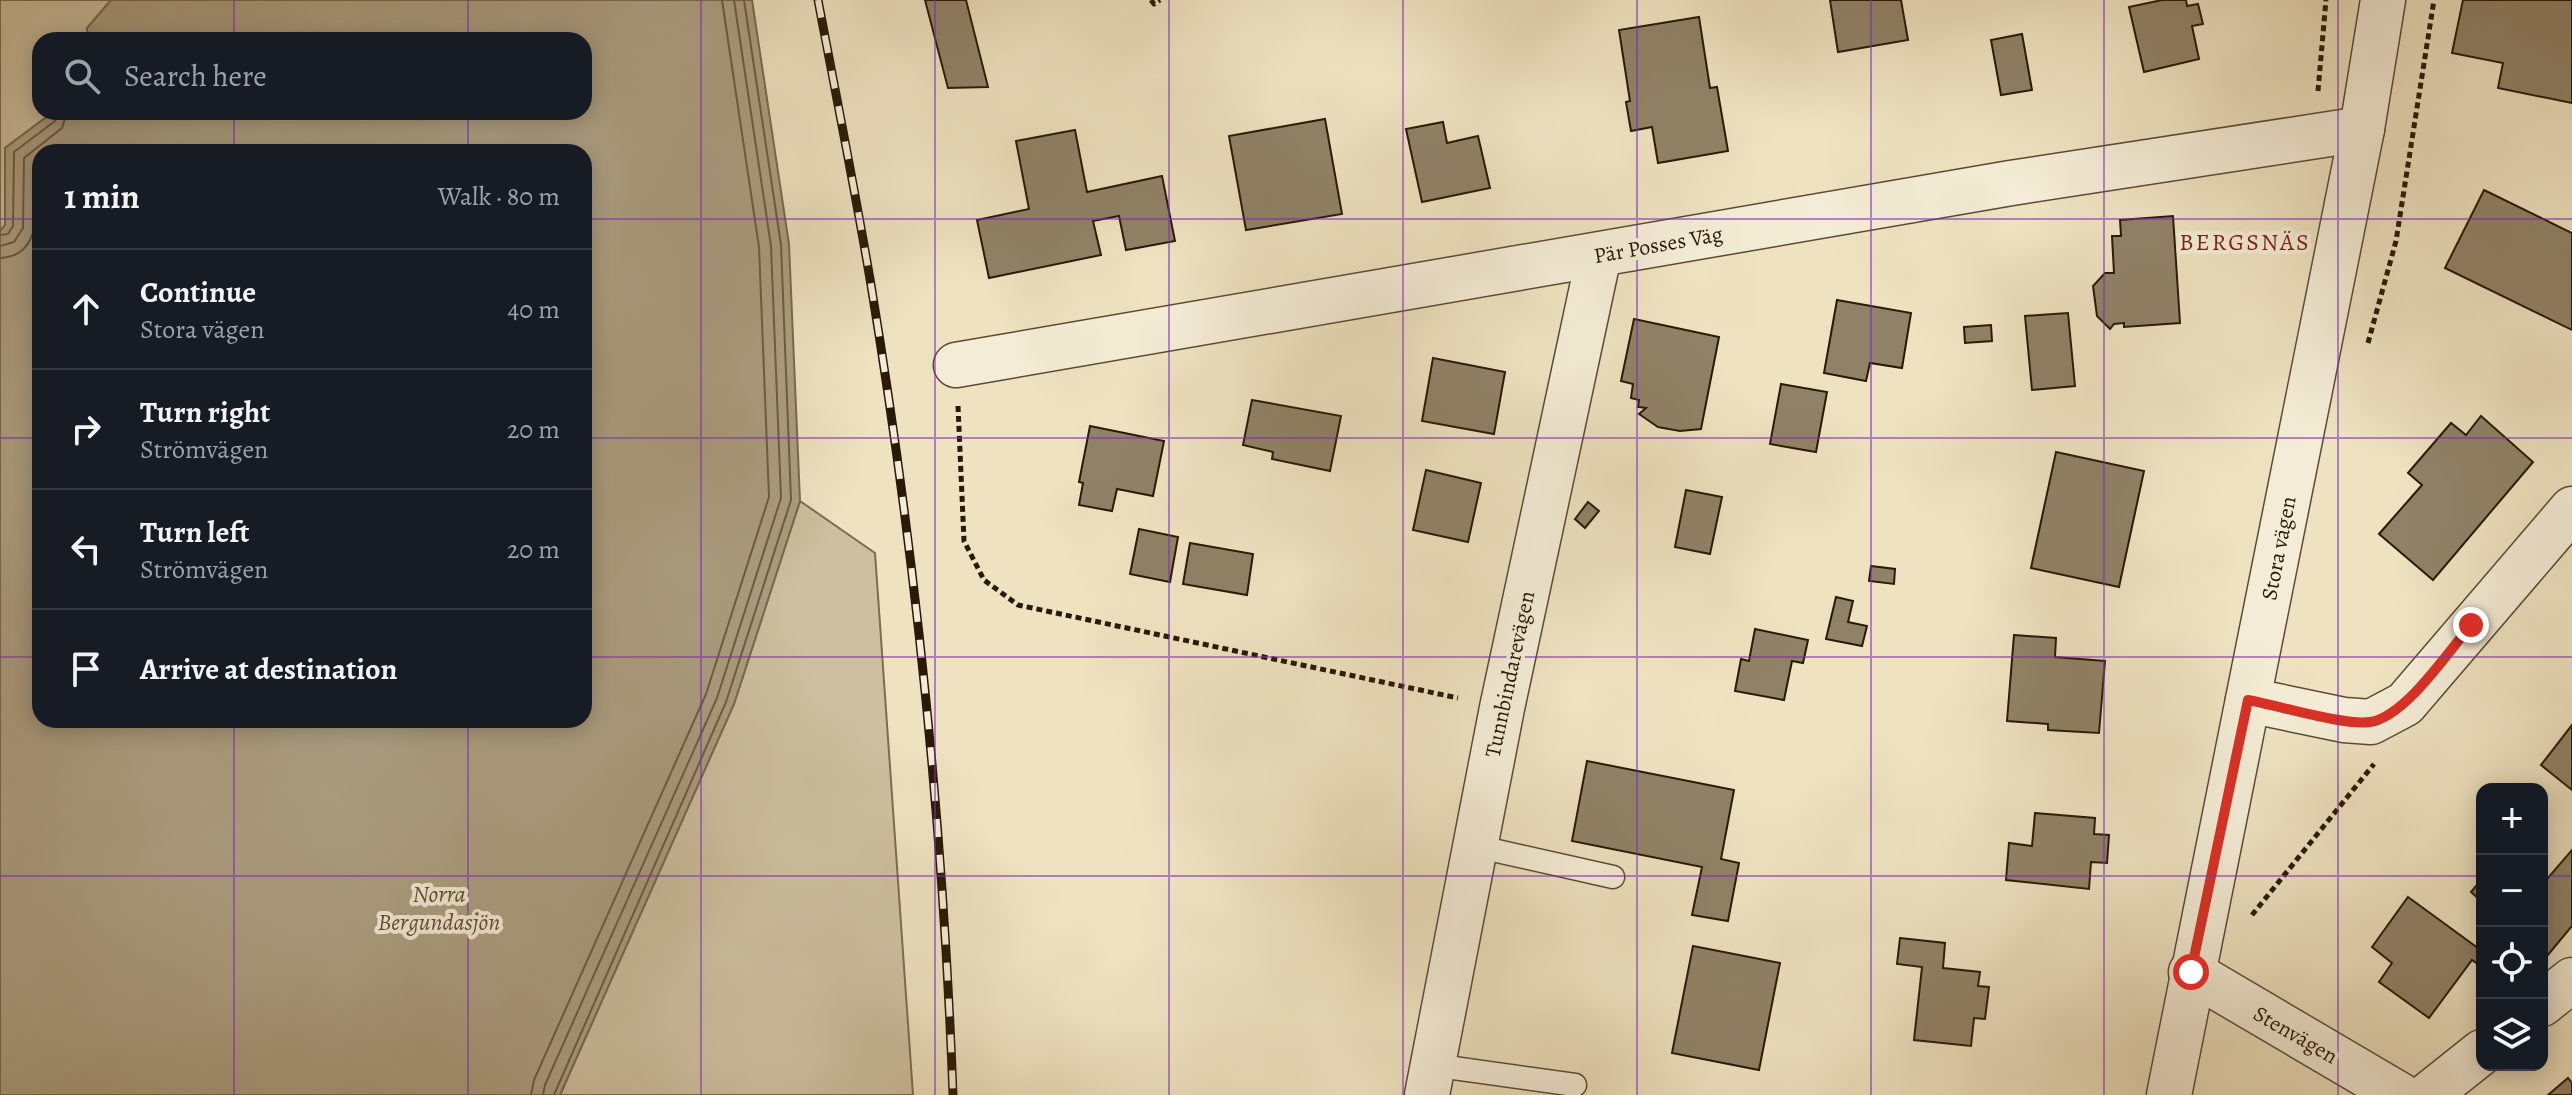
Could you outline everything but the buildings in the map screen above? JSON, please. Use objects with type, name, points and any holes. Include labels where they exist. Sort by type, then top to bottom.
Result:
[{"type":"street","name":"Stora vägen","points":[[2169,1095],[2191,972],[2362,129],[2383,0]]},
{"type":"street","name":"Pär Posses Väg","points":[[956,365],[2011,183],[2362,129]]},
{"type":"street","name":"Tunnbindarevägen","points":[[1430,1080],[1502,708],[1599,255]]},
{"type":"street","points":[[2248,700],[2344,720],[2371,722],[2405,704],[2572,509]]},
{"type":"street","name":"Stenvägen","points":[[2191,972],[2400,1095]]},
{"type":"street","points":[[2548,999],[2572,980]]},
{"type":"street","points":[[2428,1095],[2476,1057]]},
{"type":"lane","points":[[1475,846],[1613,877]]},
{"type":"lane","points":[[1430,1080],[1575,1085]]},
{"type":"path","points":[[1151,0],[1154,4],[1160,0]]},
{"type":"path","points":[[956,365],[964,541],[984,580],[1018,605],[1502,708]]},
{"type":"path","points":[[2251,916],[2371,769],[2405,704]]},
{"type":"shaded area","points":[[0,0],[111,0],[87,28],[87,32],[32,32],[32,120],[42,120],[5,148],[5,226],[0,231]]},
{"type":"shaded area","points":[[800,501],[875,553],[913,1095],[560,1095],[734,704]]},
{"type":"water","name":"Norra Bergundasjön","points":[[111,0],[752,0],[789,244],[800,501],[734,704],[560,1095],[0,1095],[0,231],[5,225],[5,148],[42,120],[592,120],[592,32],[87,32],[87,28]]},
{"type":"railway","points":[[818,0],[871,285],[914,587],[942,892],[953,1095]]},
{"type":"district","name":"BERGSNÄS","points":[[2245,242]]},
{"type":"route","points":[[2191,972],[2248,700],[2344,720],[2371,722],[2405,704],[2471,625]]}]
